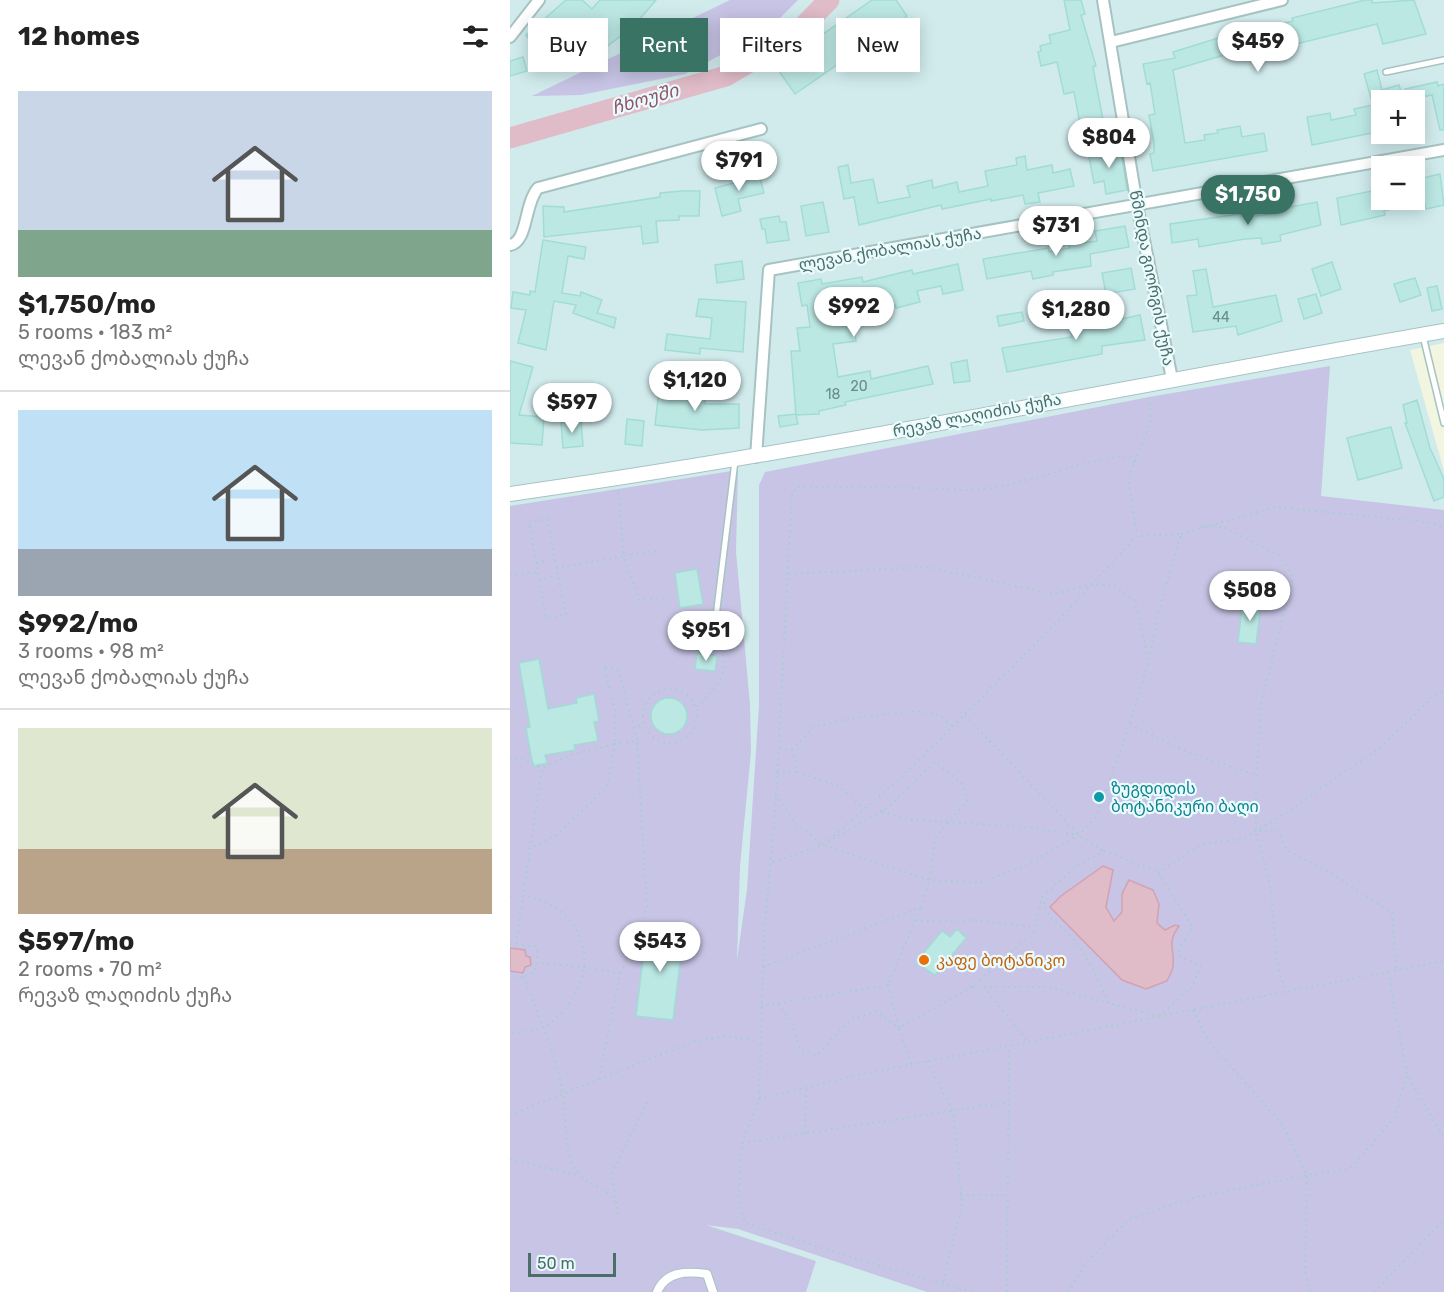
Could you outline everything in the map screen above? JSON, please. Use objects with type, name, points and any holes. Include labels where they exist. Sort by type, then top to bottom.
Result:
[{"type":"street","points":[[510,37],[539,0]]},
{"type":"street","name":"წმინდა გიორგის ქუჩა","points":[[1103,0],[1137,205],[1172,379]]},
{"type":"street","points":[[1111,42],[1282,0]]},
{"type":"street","points":[[510,245],[516,244],[522,238],[530,197],[538,188],[761,129]]},
{"type":"street","name":"ლევან ქობალიას ქუჩა","points":[[756,457],[769,270],[1444,150]]},
{"type":"street","name":"რევაზ ლაღიძის ქუჩა","points":[[510,494],[735,461],[1172,379],[1444,331]]},
{"type":"street","points":[[657,1292],[661,1283],[685,1271],[707,1274],[712,1292]]},
{"type":"lane","points":[[1386,72],[1444,60]]},
{"type":"lane","points":[[1422,335],[1444,423]]},
{"type":"lane","points":[[715,626],[735,461]]},
{"type":"path","points":[[1137,536],[1128,478],[1151,420],[1147,384]]},
{"type":"path","points":[[973,1292],[856,1259],[745,1224],[738,1201],[742,1143],[759,1099],[764,930],[773,862],[792,495],[796,487],[919,488],[961,491],[991,488],[1048,476],[1116,457],[1129,456],[1134,462]]},
{"type":"path","points":[[617,479],[624,556],[639,600],[664,598]]},
{"type":"path","points":[[823,845],[953,727],[1137,536],[1181,534],[1201,526],[1275,507],[1419,521],[1439,525],[1444,529]]},
{"type":"path","points":[[547,519],[555,559],[566,615],[546,618],[529,522],[547,519]]},
{"type":"path","points":[[1201,526],[1224,527],[1280,556],[1293,576],[1261,703],[1256,775],[1256,831],[1271,890],[1277,963],[1286,992]]},
{"type":"path","points":[[776,795],[794,822],[823,845],[930,880],[979,883],[1025,866],[1079,835],[1097,815],[1129,724],[1149,660],[1159,610],[1181,534]]},
{"type":"path","points":[[556,568],[656,551]]},
{"type":"path","points":[[536,563],[555,559]]},
{"type":"path","points":[[789,574],[927,567],[1054,594],[1092,584],[1115,586],[1135,601],[1149,660]]},
{"type":"path","points":[[510,576],[538,572]]},
{"type":"path","points":[[539,580],[558,576]]},
{"type":"path","points":[[696,708],[720,684],[724,656],[715,626]]},
{"type":"path","points":[[531,848],[558,834],[607,787],[615,744],[615,710],[604,666],[619,671],[637,741],[647,906],[642,928],[620,974],[599,1079]]},
{"type":"path","points":[[661,690],[678,690],[692,700],[696,708],[695,726],[682,740],[664,742],[656,739],[644,725],[644,708],[648,700],[661,690]]},
{"type":"path","points":[[1158,873],[1202,844],[1243,839],[1256,831],[1380,748],[1435,695],[1444,691]]},
{"type":"path","points":[[792,750],[815,726],[860,717],[918,711],[939,715],[953,727]]},
{"type":"path","points":[[965,715],[1079,835],[1104,851],[1158,873],[1192,927],[1180,947],[1180,957],[1201,965],[1191,987],[1159,1017]]},
{"type":"path","points":[[1129,724],[1182,750],[1256,775]]},
{"type":"path","points":[[633,728],[644,725]]},
{"type":"path","points":[[542,768],[570,755],[637,741]]},
{"type":"path","points":[[779,749],[792,750]]},
{"type":"path","points":[[792,750],[797,772]]},
{"type":"path","points":[[510,760],[521,758],[542,768]]},
{"type":"path","points":[[773,862],[823,845],[880,812],[935,762],[962,783],[967,801],[935,838],[930,880],[888,985],[911,1064]]},
{"type":"path","points":[[516,944],[542,768]]},
{"type":"path","points":[[777,773],[797,772],[837,785],[865,808]]},
{"type":"path","points":[[880,812],[912,820],[1027,827],[1079,835]]},
{"type":"path","points":[[1256,831],[1279,832],[1287,850],[1326,870],[1392,913],[1396,970]]},
{"type":"path","points":[[899,1028],[972,987],[1032,933],[1042,897],[1077,865],[1104,851]]},
{"type":"path","points":[[510,896],[524,895],[549,904],[570,921],[584,945],[586,967],[575,997],[559,1016],[544,1027],[510,1033]]},
{"type":"path","points":[[1042,897],[1046,914],[1072,937],[1097,972],[1108,1003]]},
{"type":"path","points":[[763,967],[921,907]]},
{"type":"path","points":[[915,921],[974,920],[1034,927]]},
{"type":"path","points":[[510,944],[535,946],[538,953],[535,970],[523,977],[510,976]]},
{"type":"path","points":[[759,1099],[911,1064],[1444,961]]},
{"type":"path","points":[[536,963],[586,967],[620,974]]},
{"type":"path","points":[[1388,972],[1407,1074],[1444,1138]]},
{"type":"path","points":[[523,977],[544,1027],[563,1095],[568,1148],[574,1166],[581,1176]]},
{"type":"path","points":[[761,1006],[888,985]]},
{"type":"path","points":[[972,987],[1049,987],[1159,1017]]},
{"type":"path","points":[[984,987],[1028,1042]]},
{"type":"path","points":[[777,1003],[792,1023],[800,1050],[817,1055],[850,1020],[876,1011],[899,1028]]},
{"type":"path","points":[[1193,1010],[1208,1041],[1282,1124],[1307,1175],[1305,1270],[1310,1292]]},
{"type":"path","points":[[510,1115],[695,1041],[726,1036],[760,1041]]},
{"type":"path","points":[[1007,1292],[1009,1046]]},
{"type":"path","points":[[927,1061],[953,1111],[962,1204],[943,1282]]},
{"type":"path","points":[[1068,1292],[1086,1263],[1128,1220],[1196,1197],[1350,1169],[1395,1117],[1407,1074]]},
{"type":"path","points":[[805,1135],[806,1088]]},
{"type":"path","points":[[618,1219],[611,1175],[649,1099]]},
{"type":"path","points":[[742,1143],[1009,1102]]},
{"type":"path","points":[[510,1159],[581,1176],[609,1192],[618,1208]]},
{"type":"path","points":[[961,1195],[1008,1195]]},
{"type":"path","points":[[1374,1292],[1444,1220]]},
{"type":"shaded area","points":[[510,0],[1444,0],[1444,1292],[510,1292]]},
{"type":"shaded area","points":[[730,0],[798,0],[780,18],[720,18],[720,55],[708,62],[708,18],[693,18]]},
{"type":"shaded area","points":[[620,53],[620,72],[689,72],[581,95],[532,96],[582,72],[608,72],[608,59]]},
{"type":"shaded area","points":[[1444,343],[1444,471],[1410,350]]},
{"type":"shaded area","name":"ზუგდიდის ბოტანიკური ბაღი","points":[[1330,366],[1321,496],[1444,510],[1444,1292],[927,1292],[738,1229],[706,1225],[816,1261],[806,1292],[510,1292],[510,506],[738,470],[736,552],[750,704],[751,752],[740,866],[737,960],[747,889],[759,705],[759,485],[765,472],[1149,397]]},
{"type":"shaded area","points":[[1103,866],[1113,870],[1106,907],[1114,921],[1122,912],[1122,894],[1129,880],[1153,890],[1159,904],[1157,923],[1165,930],[1175,925],[1179,926],[1173,937],[1173,968],[1167,981],[1146,989],[1122,980],[1050,907],[1061,896]]},
{"type":"shaded area","points":[[510,948],[525,950],[526,956],[530,957],[531,965],[525,967],[523,973],[510,971]]},
{"type":"building","points":[[566,0],[582,0],[592,9],[600,0],[656,0],[641,18],[620,18],[620,37],[608,46],[608,18],[545,18]]},
{"type":"building","points":[[872,0],[896,0],[907,16],[904,18],[846,18]]},
{"type":"building","points":[[1064,0],[1081,0],[1085,14],[1081,15],[1096,66],[1093,67],[1103,120],[1080,124],[1074,92],[1064,94],[1057,62],[1041,66],[1038,52],[1041,51],[1040,46],[1051,43],[1049,35],[1070,30]]},
{"type":"building","points":[[1372,0],[1372,3],[1414,0],[1426,34],[1383,44],[1377,24],[1292,45],[1293,51],[1275,56],[1274,50],[1264,52],[1262,44],[1173,70],[1185,143],[1205,140],[1204,135],[1240,126],[1242,137],[1264,133],[1267,151],[1153,171],[1150,154],[1154,153],[1154,144],[1149,115],[1155,114],[1150,83],[1147,84],[1143,64],[1175,58],[1173,52],[1267,23],[1268,27],[1293,21],[1292,18]]},
{"type":"building","points":[[836,25],[836,65],[795,94],[780,72],[824,72],[824,34]]},
{"type":"building","points":[[523,57],[527,71],[510,76],[510,61]]},
{"type":"building","points":[[1377,70],[1382,90],[1371,90],[1371,98],[1364,74]]},
{"type":"building","points":[[1437,82],[1438,86],[1444,84],[1444,130],[1440,130],[1432,95],[1425,96],[1425,90],[1405,89]]},
{"type":"building","points":[[1399,85],[1401,90],[1382,90]]},
{"type":"building","points":[[1371,105],[1371,133],[1312,145],[1307,117],[1330,113],[1331,120],[1356,115],[1354,109]]},
{"type":"building","points":[[1120,146],[1127,190],[1106,194],[1104,181],[1094,183],[1088,152]]},
{"type":"building","points":[[1025,156],[1027,170],[1052,165],[1053,173],[1070,169],[1074,186],[1038,193],[1040,202],[1025,204],[1023,195],[942,209],[941,205],[859,225],[854,197],[844,199],[838,167],[848,165],[851,183],[873,179],[878,203],[910,197],[907,186],[932,180],[933,188],[957,182],[959,192],[988,186],[985,171],[1017,165],[1016,158]]},
{"type":"building","points":[[758,170],[764,193],[738,199],[741,211],[722,216],[715,188],[734,183],[732,177]]},
{"type":"building","points":[[1440,174],[1444,205],[1426,209],[1425,178]]},
{"type":"building","points":[[700,191],[699,216],[679,216],[679,220],[656,221],[658,242],[643,244],[641,226],[544,237],[543,206],[564,207],[564,212],[660,197],[660,193]]},
{"type":"building","points":[[1371,191],[1371,210],[1388,210],[1384,211],[1385,215],[1341,225],[1337,198]]},
{"type":"building","points":[[823,202],[829,232],[806,236],[801,206]]},
{"type":"building","points":[[1317,202],[1321,225],[1280,235],[1281,241],[1262,244],[1261,238],[1245,239],[1199,247],[1198,239],[1172,243],[1170,224],[1257,212],[1258,216],[1280,212],[1279,209]]},
{"type":"building","points":[[779,216],[780,222],[786,222],[789,240],[767,243],[765,229],[762,229],[760,219]]},
{"type":"building","points":[[1125,226],[1129,247],[1090,254],[1091,266],[1053,272],[1053,275],[1033,279],[1031,271],[987,279],[983,259],[1048,248],[1049,252],[1070,248],[1069,245],[1097,241],[1095,231]]},
{"type":"building","points":[[543,240],[586,247],[584,259],[568,256],[562,293],[580,296],[581,292],[602,300],[597,313],[616,318],[614,328],[573,313],[576,305],[554,301],[546,350],[518,343],[526,310],[511,308],[513,292],[530,295],[530,291],[535,292]]},
{"type":"building","points":[[742,261],[744,279],[717,283],[715,265]]},
{"type":"building","points":[[1332,262],[1341,289],[1321,296],[1312,269]]},
{"type":"building","points":[[958,264],[963,290],[943,294],[941,286],[917,291],[920,302],[896,308],[895,305],[873,309],[871,296],[839,301],[842,326],[854,325],[856,341],[833,344],[838,377],[870,371],[871,379],[928,366],[933,384],[845,402],[846,405],[819,411],[819,414],[796,415],[791,351],[800,351],[797,328],[810,327],[807,305],[802,306],[798,283],[821,279],[822,284],[862,277],[863,282],[912,270],[913,274]]},
{"type":"building","points":[[1131,268],[1135,289],[1106,294],[1102,273]]},
{"type":"building","points":[[1206,269],[1213,307],[1276,295],[1282,321],[1238,335],[1236,326],[1193,332],[1187,296],[1197,295],[1193,271]]},
{"type":"building","points":[[1415,278],[1421,295],[1400,302],[1394,284]]},
{"type":"building","points":[[1437,286],[1442,309],[1432,311],[1427,288]]},
{"type":"building","points":[[1316,294],[1322,313],[1304,319],[1298,299]]},
{"type":"building","points":[[699,299],[746,302],[743,352],[700,348],[700,354],[665,350],[667,334],[710,339],[712,318],[696,316]]},
{"type":"building","points":[[1106,311],[1107,322],[1140,315],[1145,340],[1102,346],[1102,354],[1007,372],[1002,348],[1072,337],[1068,316]]},
{"type":"building","points":[[1022,312],[1024,321],[999,326],[997,316]]},
{"type":"building","points":[[967,360],[970,381],[954,383],[951,363]]},
{"type":"building","points":[[510,361],[533,367],[519,415],[544,417],[542,445],[510,443]]},
{"type":"building","points":[[686,388],[706,390],[705,404],[739,404],[739,428],[702,430],[655,425],[659,390],[686,393]]},
{"type":"building","points":[[1417,400],[1430,448],[1444,479],[1444,497],[1434,501],[1405,423],[1407,423],[1403,405]]},
{"type":"building","points":[[796,414],[798,424],[780,427],[778,416]]},
{"type":"building","points":[[627,419],[644,421],[642,446],[625,444]]},
{"type":"building","points":[[581,420],[583,446],[563,448],[561,422]]},
{"type":"building","points":[[1391,427],[1402,468],[1358,480],[1347,438]]},
{"type":"building","points":[[697,569],[703,604],[680,608],[675,573]]},
{"type":"building","points":[[1243,600],[1261,602],[1256,644],[1238,642]]},
{"type":"building","points":[[697,653],[717,656],[715,671],[695,669]]},
{"type":"building","points":[[539,659],[548,709],[577,703],[576,698],[594,694],[599,721],[594,722],[598,741],[574,745],[575,750],[545,755],[547,763],[533,766],[526,728],[530,727],[519,663]]},
{"type":"building","points":[[669,698],[682,703],[687,716],[682,729],[669,734],[656,729],[651,716],[656,703]]},
{"type":"building","points":[[647,926],[684,931],[673,1020],[636,1016]]},
{"type":"building","points":[[957,929],[966,938],[935,975],[916,962],[942,931],[950,937]]},
{"type":"waterway","name":"ჩხოუში","points":[[510,138],[726,76],[794,36],[829,0]]},
{"type":"place","name":"ზუგდიდის ბოტანიკური ბაღი","points":[[1099,797]]},
{"type":"place","name":"კაფე ბოტანიკო","points":[[924,960]]}]
